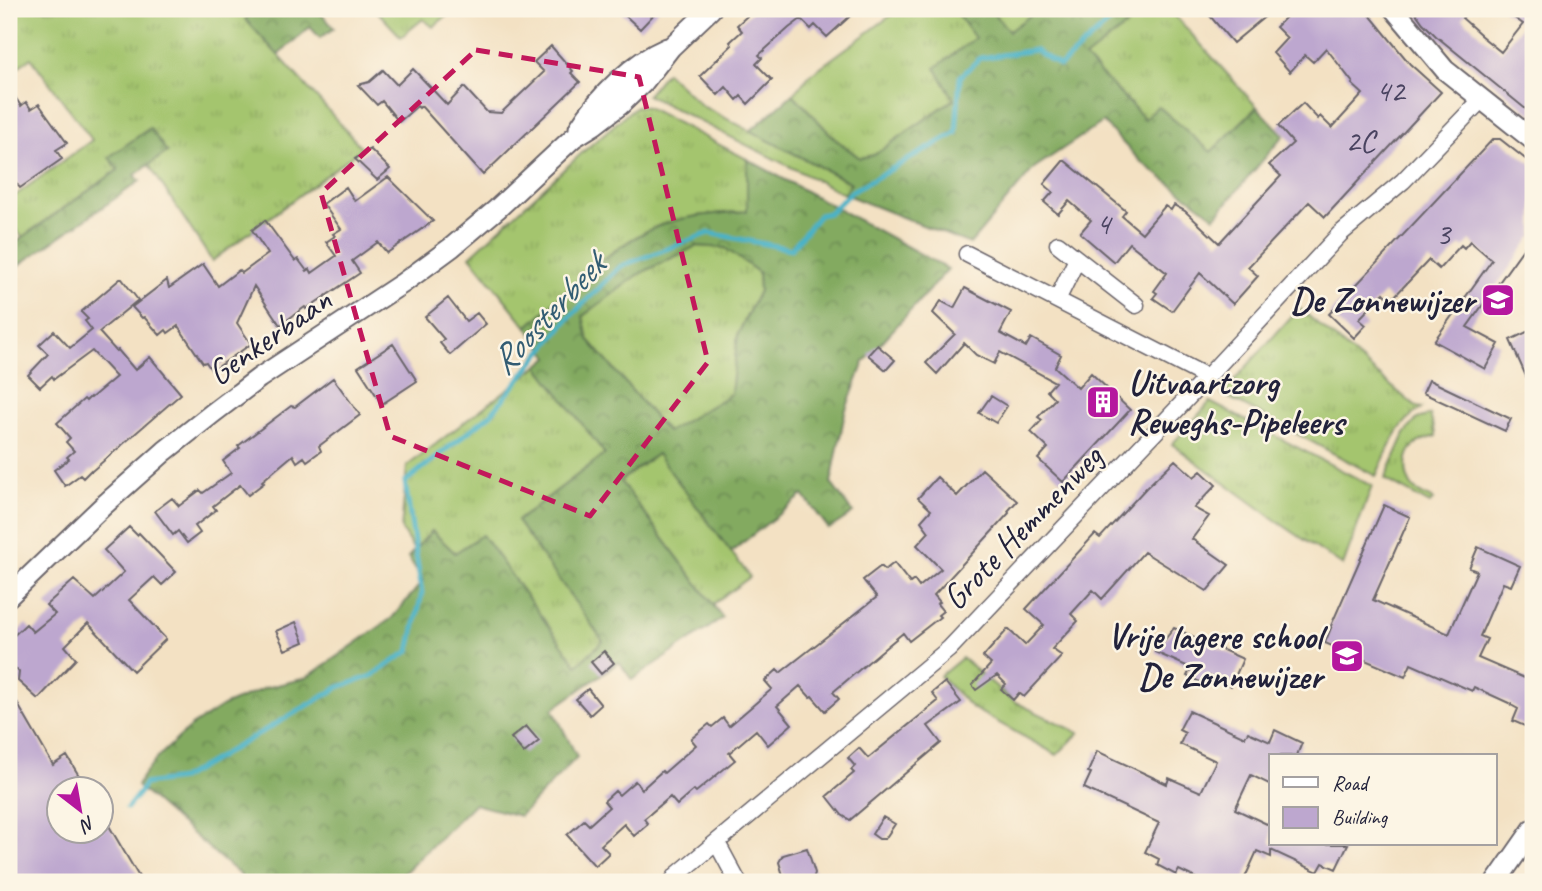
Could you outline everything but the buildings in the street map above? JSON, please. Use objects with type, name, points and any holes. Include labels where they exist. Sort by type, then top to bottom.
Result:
[{"type":"street","name":"Genkerbaan","points":[[9,596],[165,451],[259,378],[453,247],[573,138],[583,121],[627,73],[652,55],[671,47],[711,9]]},
{"type":"street","points":[[1394,9],[1445,69],[1533,140]]},
{"type":"street","name":"Grote Hemmenweg","points":[[672,882],[677,875],[949,649],[1340,234],[1403,181],[1482,99]]},
{"type":"street","points":[[1058,244],[1136,305]]},
{"type":"street","points":[[967,254],[1207,377]]},
{"type":"street","points":[[1057,300],[1077,258]]},
{"type":"street","points":[[1496,882],[1533,829]]},
{"type":"street","points":[[717,843],[738,882]]},
{"type":"highlighted area","points":[[476,50],[639,77],[708,362],[590,516],[390,436],[321,193]]},
{"type":"green space","points":[[9,9],[257,9],[246,19],[362,148],[212,261],[149,165],[167,152],[109,157],[118,170],[22,237],[9,222],[9,200],[92,140],[31,58],[9,73]]},
{"type":"green space","points":[[257,9],[317,9],[334,28],[320,38],[310,27],[278,55],[245,19]]},
{"type":"green space","points":[[375,9],[455,9],[433,27],[423,19],[401,37]]},
{"type":"green space","points":[[900,9],[953,9],[976,38],[954,99],[874,155],[860,158],[835,139],[793,94],[811,74]]},
{"type":"green space","points":[[967,9],[990,9],[1009,31],[1039,9],[1148,9],[1085,58],[1145,119],[1158,106],[1211,152],[1257,107],[1284,135],[1215,217],[1140,161],[1103,122],[1034,168],[970,244],[844,194],[851,183],[750,131],[793,94],[835,139],[860,158],[874,155],[954,99],[935,68],[975,38],[959,16]]},
{"type":"green space","points":[[990,9],[1039,9],[1009,32]]},
{"type":"green space","points":[[1148,9],[1169,9],[1257,107],[1211,152],[1158,106],[1145,120],[1084,58]]},
{"type":"green space","points":[[666,72],[702,106],[851,183],[844,194],[647,95]]},
{"type":"green space","points":[[636,106],[647,107],[747,159],[747,211],[682,219],[643,233],[608,256],[527,327],[470,256]]},
{"type":"green space","points":[[150,128],[167,152],[135,175],[140,181],[9,272],[9,247],[118,170],[109,157]]},
{"type":"green space","points":[[747,159],[948,269],[864,362],[845,412],[831,483],[853,513],[829,529],[803,495],[731,552],[657,454],[620,481],[723,618],[632,680],[619,662],[553,709],[577,757],[520,816],[474,804],[399,878],[404,882],[243,882],[241,876],[137,786],[142,777],[157,758],[190,727],[223,706],[265,688],[306,678],[392,618],[423,581],[408,557],[432,531],[455,553],[482,535],[577,665],[603,641],[517,521],[605,454],[538,366],[549,357],[527,327],[607,256],[643,233],[682,219],[747,211]],"holes":[[[696,246],[725,248],[758,272],[759,291],[738,334],[731,394],[667,432],[588,339],[583,316],[639,274]]]},
{"type":"green space","points":[[696,246],[725,248],[758,272],[759,291],[738,334],[731,394],[667,432],[588,339],[583,316],[639,274]]},
{"type":"green space","points":[[1299,308],[1415,406],[1422,408],[1400,429],[1376,476],[1222,394]]},
{"type":"green space","points":[[538,366],[605,454],[517,521],[604,641],[577,666],[482,535],[455,553],[432,531],[414,550],[401,529],[407,466]]},
{"type":"green space","points":[[1210,402],[1372,486],[1343,566],[1172,444]]},
{"type":"green space","points":[[1430,415],[1436,436],[1425,439],[1411,449],[1406,466],[1413,488],[1433,500],[1430,504],[1385,479],[1405,434],[1417,419]]},
{"type":"green space","points":[[657,453],[750,577],[713,604],[620,481]]},
{"type":"green space","points":[[962,658],[1015,702],[1079,733],[1057,755],[972,708],[940,676]]},
{"type":"waterway","name":"Roosterbeek","points":[[127,808],[144,784],[181,779],[339,687],[372,676],[409,651],[422,593],[405,482],[491,414],[569,318],[621,266],[709,233],[791,249],[819,215],[829,213],[852,191],[956,133],[960,77],[980,58],[1035,50],[1060,66],[1124,9]]},
{"type":"place","name":"De Zonnewijzer","points":[[1498,300]]},
{"type":"place","name":"Uitvaartzorg Reweghs-Pipeleers","points":[[1103,402]]},
{"type":"place","name":"Vrije lagere school De Zonnewijzer","points":[[1347,656]]}]
